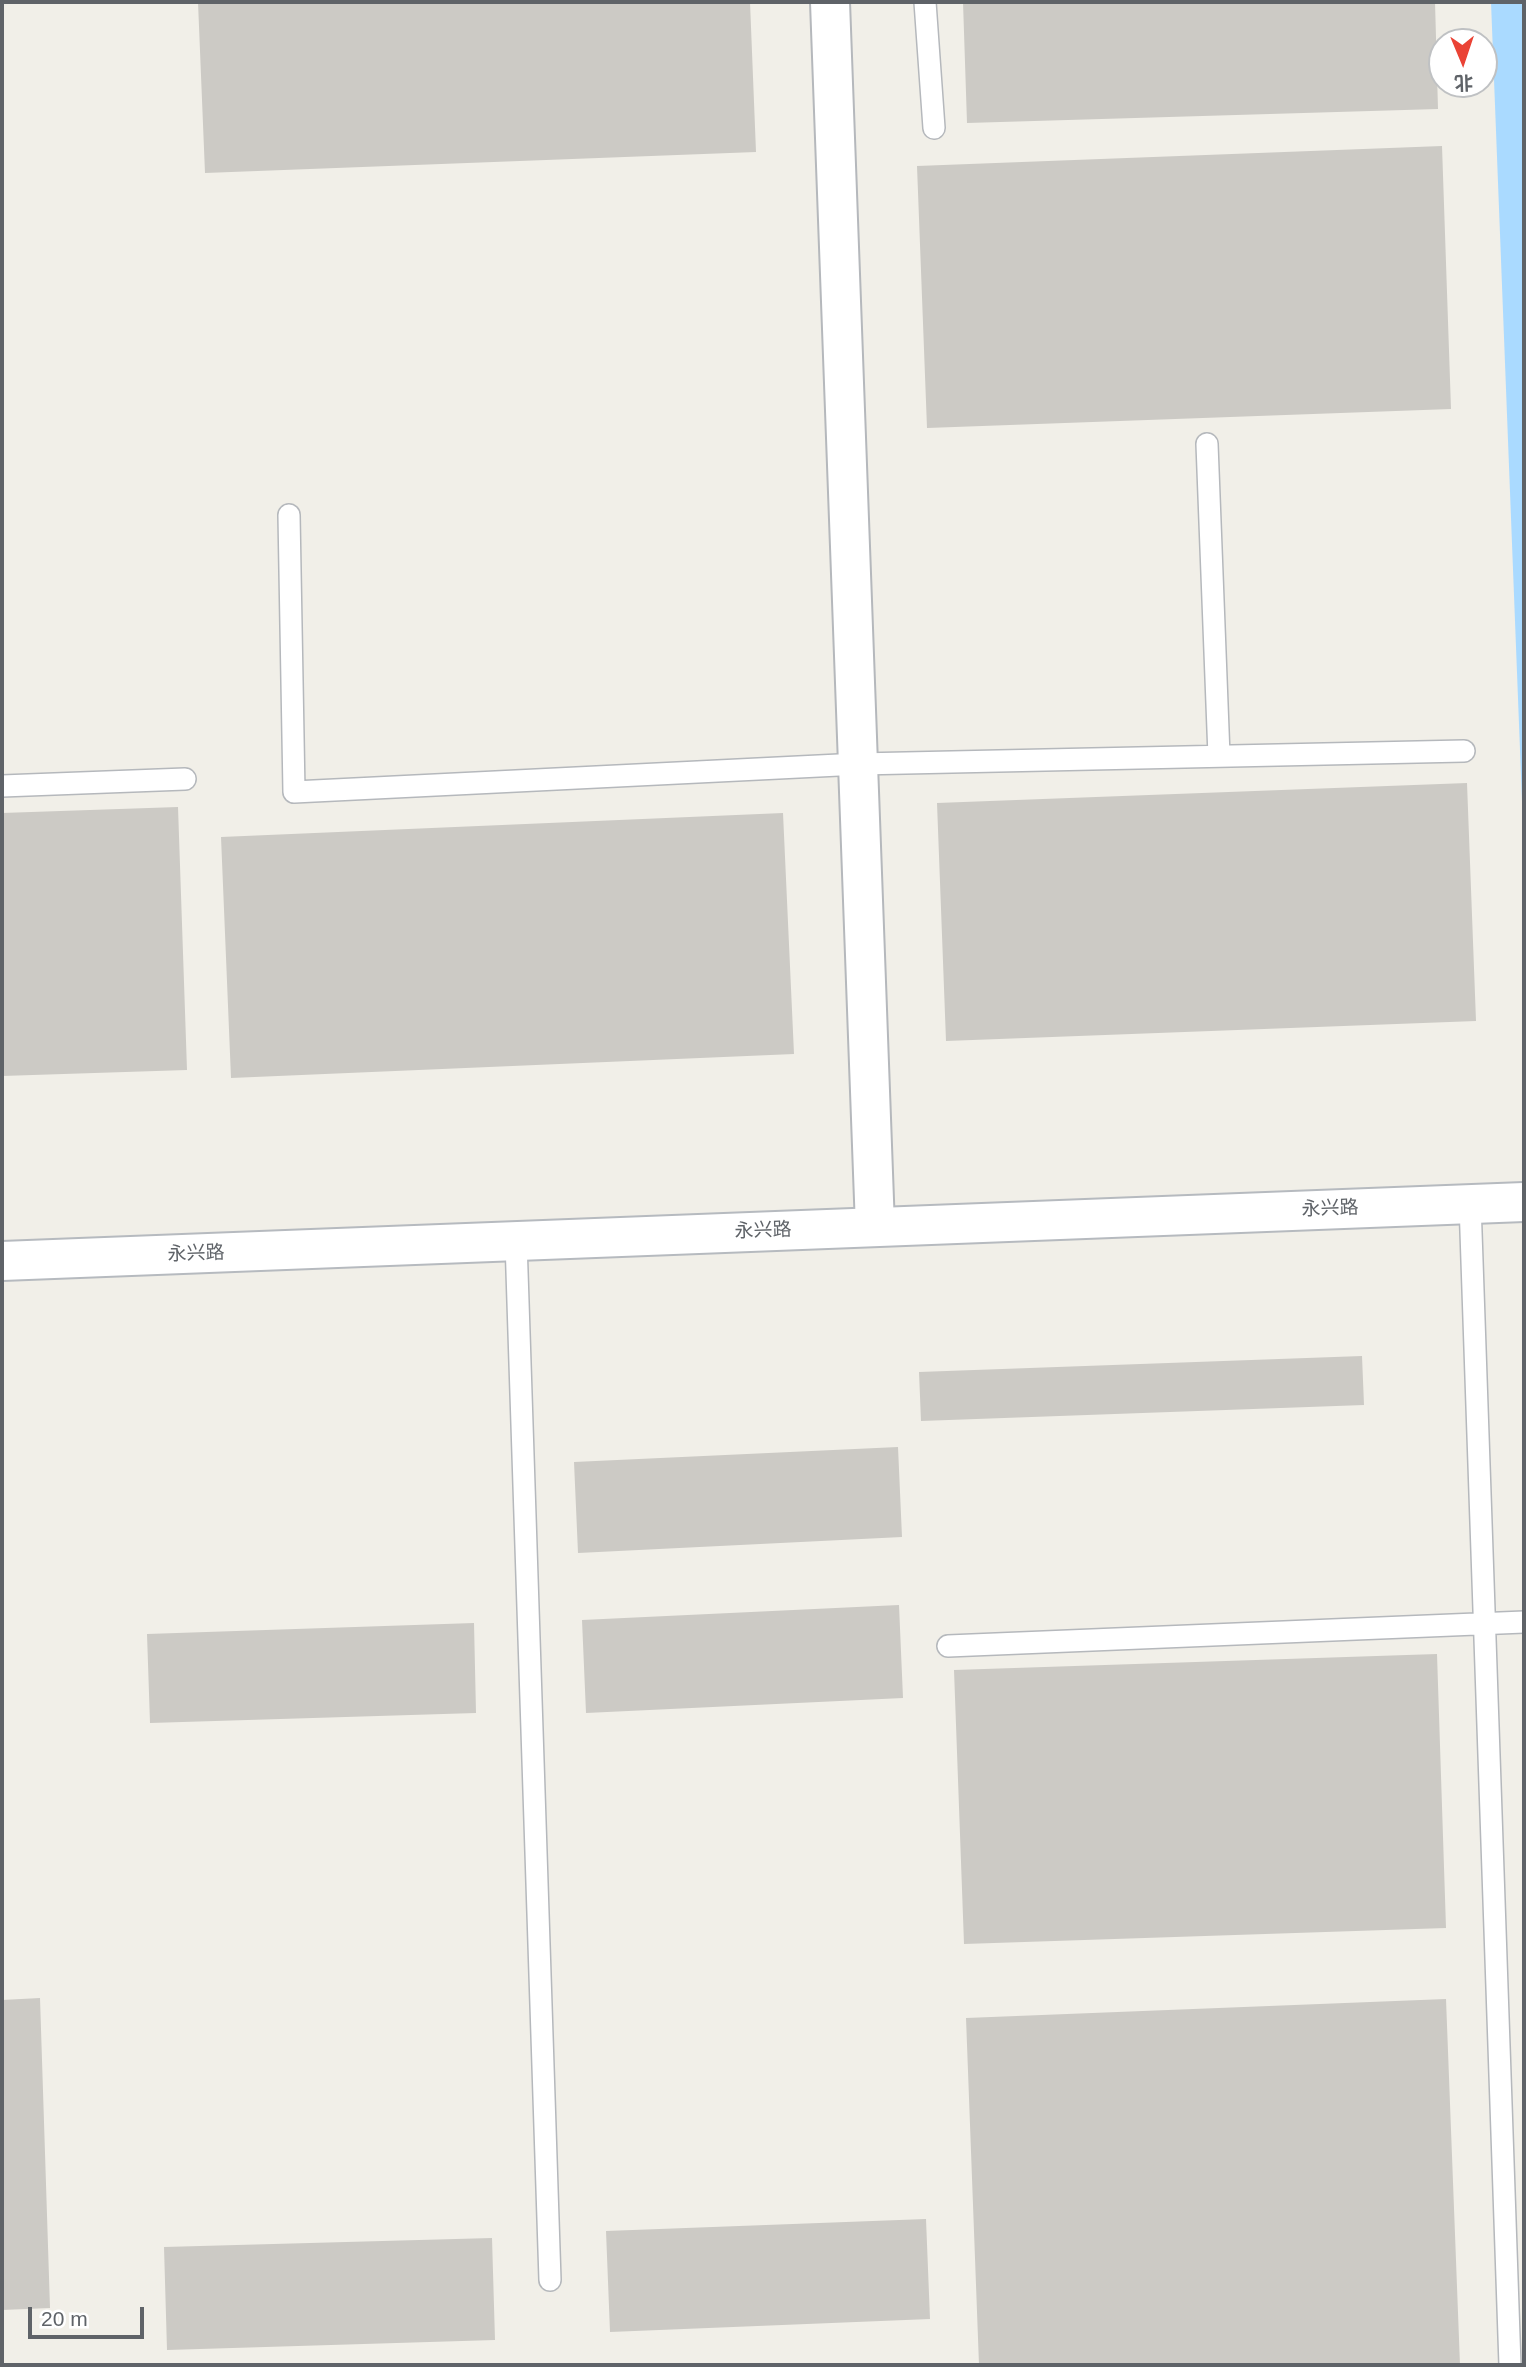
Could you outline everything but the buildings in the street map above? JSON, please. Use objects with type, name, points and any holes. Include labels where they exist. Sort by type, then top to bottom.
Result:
[{"type":"street","points":[[830,2],[875,1227]]},
{"type":"street","name":"永兴路","points":[[2,1261],[1524,1202]]},
{"type":"lane","points":[[926,2],[934,128]]},
{"type":"lane","points":[[1207,444],[1219,756]]},
{"type":"lane","points":[[289,515],[294,792],[859,764],[1464,751]]},
{"type":"lane","points":[[2,786],[185,779]]},
{"type":"lane","points":[[1469,1203],[1510,2365]]},
{"type":"lane","points":[[516,1241],[550,2280]]},
{"type":"lane","points":[[948,1646],[1524,1622]]},
{"type":"water","points":[[1491,2],[1524,2],[1524,853],[1495,98],[1498,98],[1498,28],[1492,28]]}]
